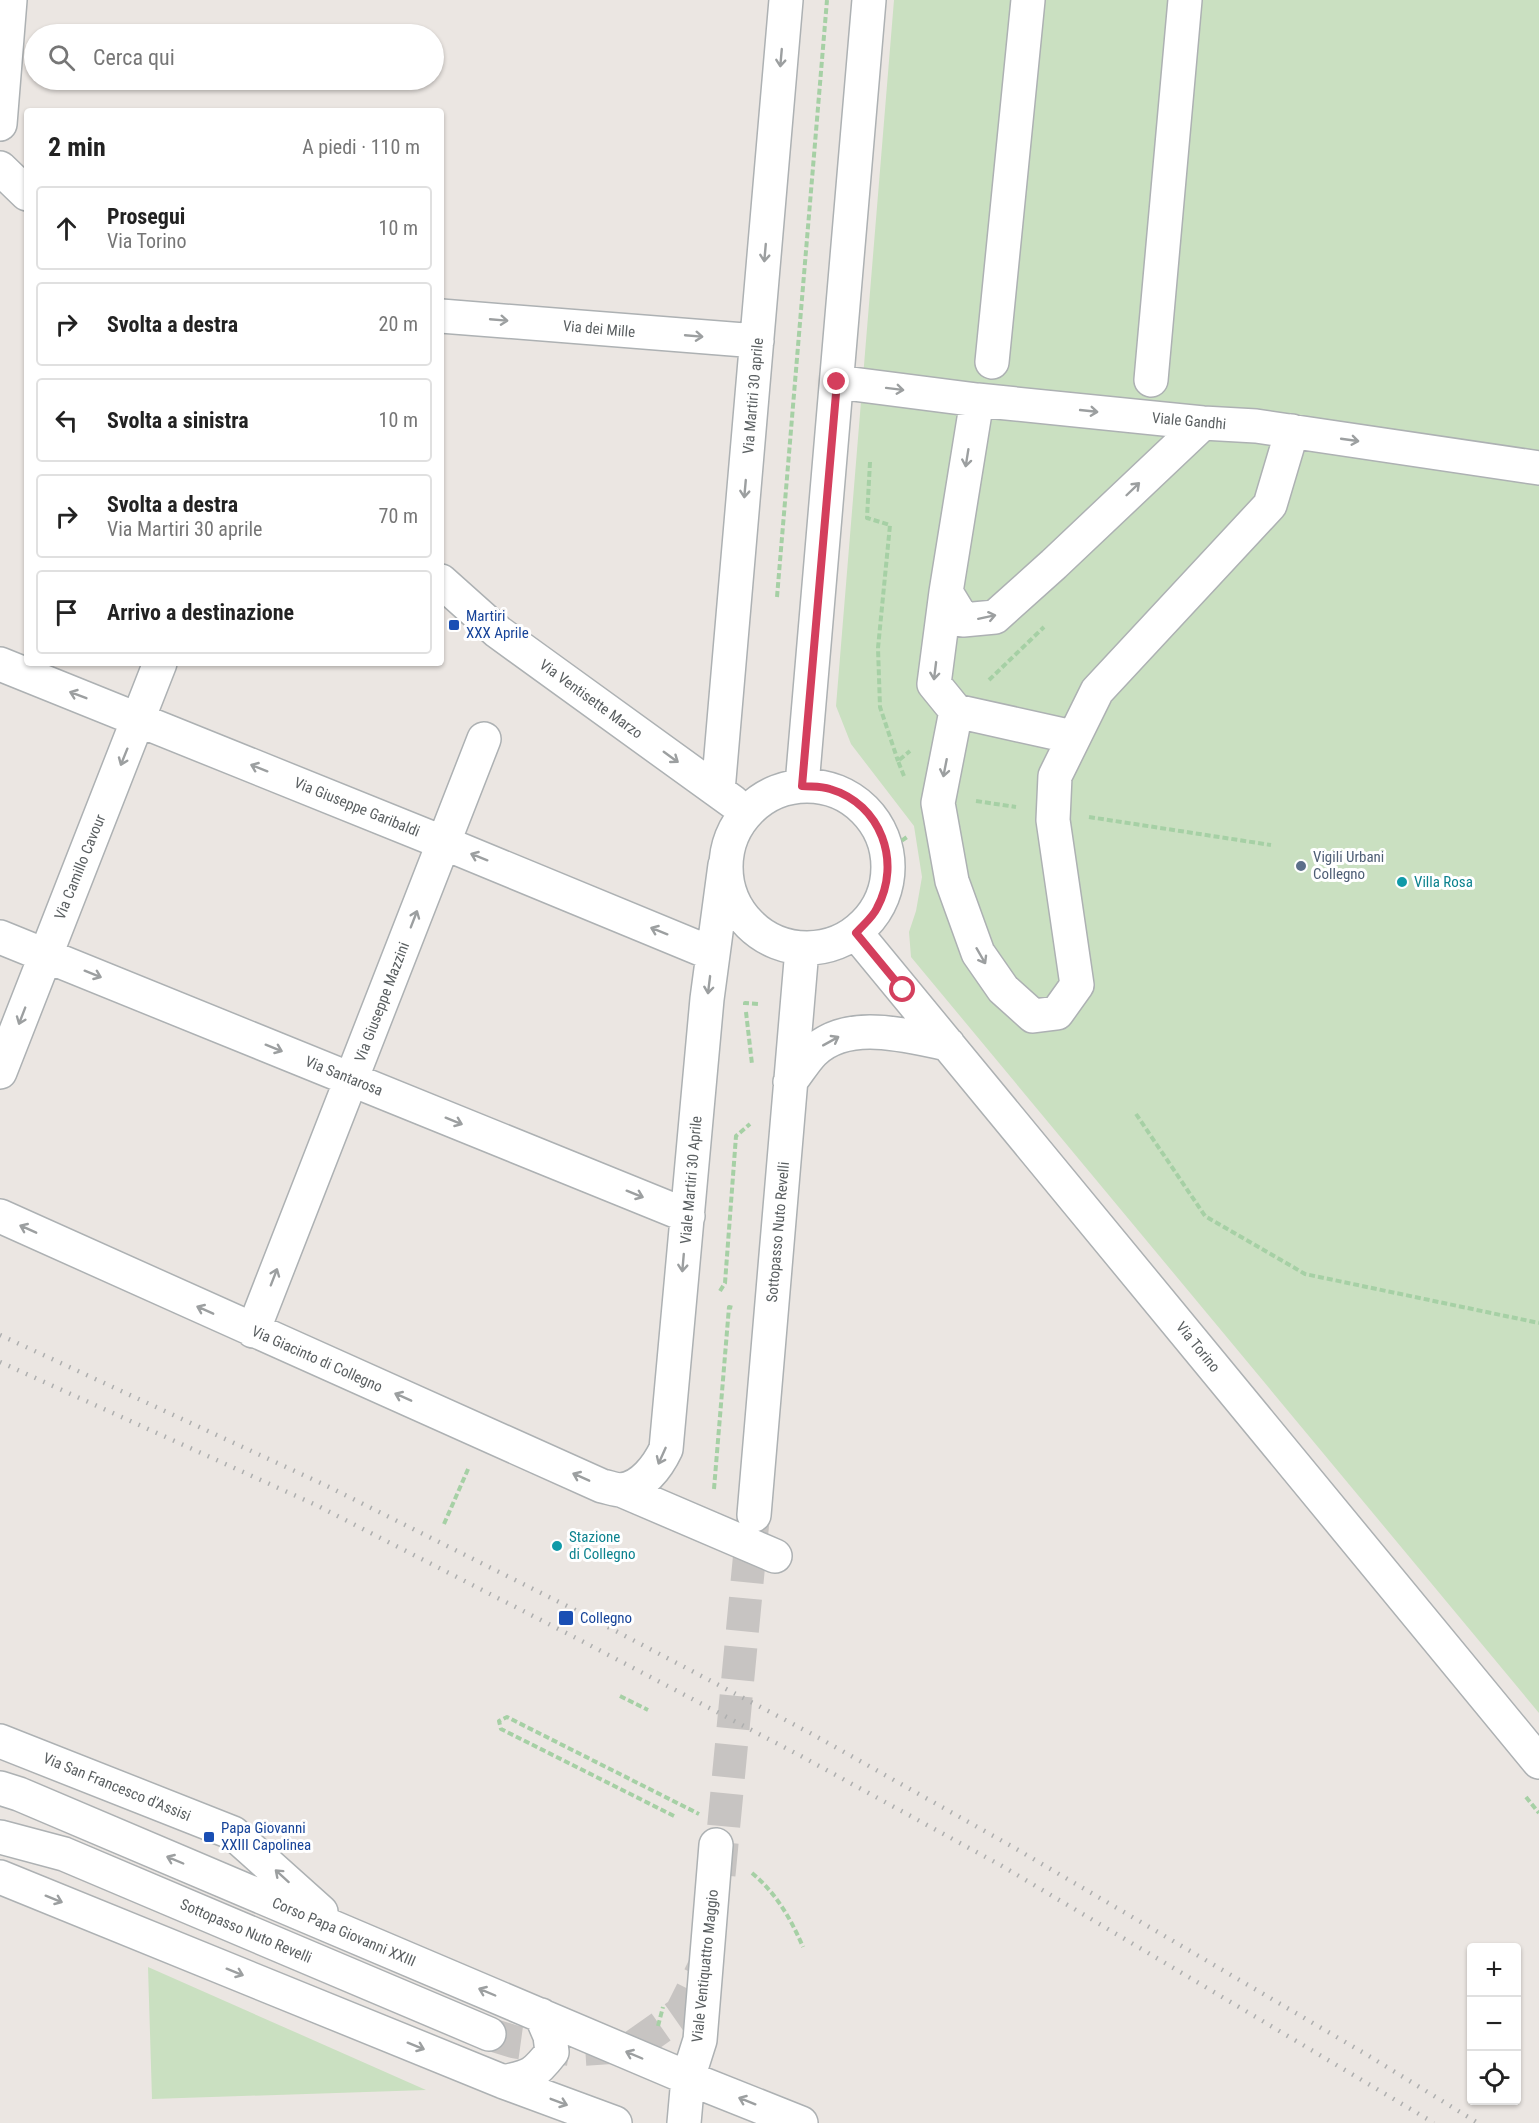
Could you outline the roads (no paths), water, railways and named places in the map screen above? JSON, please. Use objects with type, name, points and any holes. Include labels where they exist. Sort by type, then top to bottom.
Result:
[{"type":"street","points":[[0,124],[10,0]]},
{"type":"street","name":"Via Martiri 30 aprile","points":[[718,791],[786,0]]},
{"type":"street","points":[[802,786],[870,0]]},
{"type":"street","points":[[992,362],[1028,0]]},
{"type":"street","points":[[1151,380],[1185,0]]},
{"type":"street","points":[[0,168],[24,191]]},
{"type":"street","name":"Via dei Mille","points":[[444,316],[758,341]]},
{"type":"street","name":"Viale Gandhi","points":[[837,382],[977,400],[1203,423],[1256,426],[1539,468]]},
{"type":"street","points":[[977,400],[946,592],[934,684],[956,711],[1074,737]]},
{"type":"street","points":[[946,592],[963,620],[995,617],[1062,557],[1203,423]]},
{"type":"street","points":[[956,711],[938,803],[952,881],[978,952],[1003,989],[1033,1016],[1057,1013],[1077,985],[1053,820],[1055,776],[1097,691],[1270,505],[1292,431]]},
{"type":"street","name":"Via Ventisette Marzo","points":[[444,584],[498,632],[746,812]]},
{"type":"street","name":"Via Giuseppe Garibaldi","points":[[0,664],[713,954]]},
{"type":"street","name":"Via Camillo Cavour","points":[[0,1072],[159,666]]},
{"type":"street","name":"Via Giuseppe Mazzini","points":[[253,1331],[484,739]]},
{"type":"street","points":[[802,786],[830,789],[855,801],[876,823],[887,851],[888,881],[877,910],[856,933],[830,945],[802,949],[772,941],[747,922],[730,895],[725,865],[731,837],[746,812],[772,794],[802,786]]},
{"type":"street","name":"Viale Martiri 30 Aprile","points":[[628,1487],[659,1464],[666,1449],[713,954],[725,865]]},
{"type":"street","name":"Via Torino","points":[[856,933],[1539,1762]]},
{"type":"street","name":"Via Santarosa","points":[[0,937],[688,1215]]},
{"type":"street","name":"Sottopasso Nuto Revelli","points":[[754,1515],[802,949]]},
{"type":"street","points":[[790,1082],[814,1051],[837,1036],[864,1032],[897,1034],[948,1044]]},
{"type":"street","name":"Via Giacinto di Collegno","points":[[0,1216],[602,1486],[628,1487],[698,1524],[775,1556]]},
{"type":"street","name":"Via San Francesco d'Assisi","points":[[0,1741],[233,1833],[340,1930]]},
{"type":"street","name":"Corso Papa Giovanni XXIII","points":[[0,1788],[19,1794],[688,2078],[801,2123]]},
{"type":"street","points":[[0,1822],[64,1854]]},
{"type":"street","name":"Sottopasso Nuto Revelli","points":[[0,1837],[64,1854],[489,2034]]},
{"type":"street","name":"Viale Ventiquattro Maggio","points":[[684,2123],[688,2078],[700,2040],[716,1845]]},
{"type":"street","points":[[0,1877],[504,2082],[615,2123]]},
{"type":"street","points":[[504,2082],[529,2076],[552,2052],[550,2036],[541,2015]]},
{"type":"tunnel","points":[[719,1875],[753,1520]]},
{"type":"tunnel","points":[[489,2034],[515,2042],[573,2050],[634,2046],[681,2013],[707,1961]]},
{"type":"railway","points":[[0,1335],[325,1485],[589,1617],[812,1734],[1013,1847],[1369,2056],[1478,2123]]},
{"type":"railway","points":[[0,1362],[316,1505],[799,1755],[1002,1866],[1434,2123]]},
{"type":"place","name":"Martiri XXX Aprile","points":[[454,625]]},
{"type":"place","name":"Vigili Urbani Collegno","points":[[1301,866]]},
{"type":"place","name":"Villa Rosa","points":[[1402,882]]},
{"type":"place","name":"Stazione di Collegno","points":[[557,1546]]},
{"type":"place","name":"Collegno","points":[[566,1618]]},
{"type":"place","name":"Papa Giovanni XXIII Capolinea","points":[[209,1837]]}]
